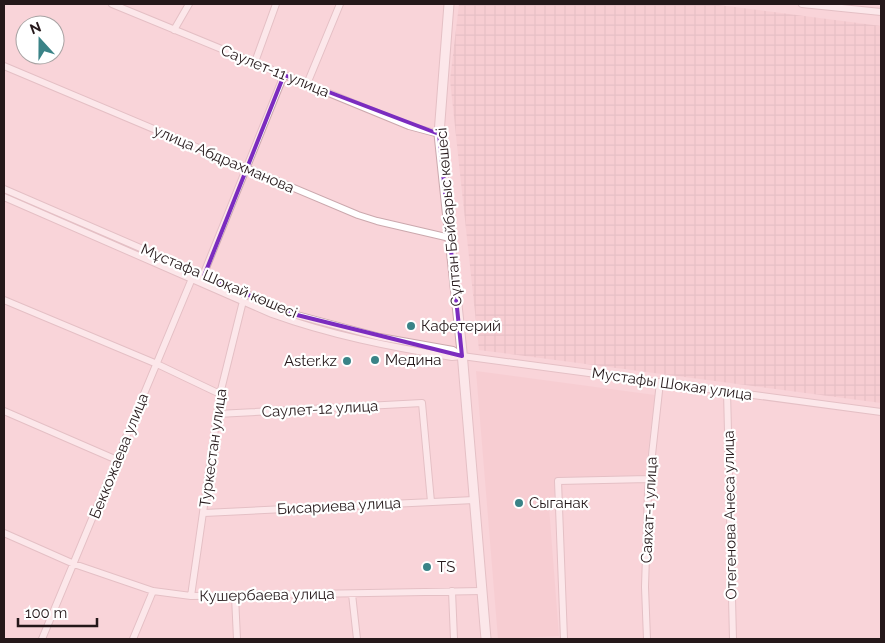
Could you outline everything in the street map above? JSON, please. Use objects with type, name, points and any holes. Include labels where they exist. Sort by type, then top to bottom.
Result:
[{"type":"main road","name":"Сұлтан Бейбарыс көшесі","points":[[449,4],[439,134],[462,356],[486,639]]},
{"type":"street","name":"Саулет-11 улица","points":[[112,4],[409,126],[439,134]]},
{"type":"street","points":[[174,30],[189,4]]},
{"type":"street","points":[[254,62],[276,4]]},
{"type":"street","points":[[308,84],[340,4]]},
{"type":"street","points":[[802,4],[881,12]]},
{"type":"street","name":"улица Абдрахманова","points":[[4,66],[247,169],[377,221],[450,238]]},
{"type":"street","points":[[200,283],[284,75]]},
{"type":"street","name":"Мұстафа Шоқай көшесі","points":[[4,189],[293,314],[380,337],[453,350],[462,356]]},
{"type":"street","name":"Мұстафа Шоқай көшесі","points":[[4,198],[291,321],[379,344],[452,357],[462,356]]},
{"type":"street","name":"Беккожаева улица","points":[[42,639],[195,272]]},
{"type":"street","points":[[4,300],[157,364],[220,394]]},
{"type":"street","name":"Туркестан улица","points":[[191,596],[220,394],[244,301]]},
{"type":"street","name":"Мустафы Шокая улица","points":[[462,356],[881,412]]},
{"type":"street","name":"Саяхат-1 улица","points":[[646,639],[644,587],[649,479],[660,382]]},
{"type":"street","name":"Отегенова Анеса улица","points":[[727,391],[733,639]]},
{"type":"street","name":"Саулет-12 улица","points":[[218,414],[422,403],[431,502]]},
{"type":"street","points":[[4,411],[117,460]]},
{"type":"street","points":[[564,639],[558,481],[649,479]]},
{"type":"street","name":"Бисариева улица","points":[[204,512],[474,500]]},
{"type":"street","name":"Кушербаева улица","points":[[4,533],[74,564],[153,591],[191,596],[482,591]]},
{"type":"street","points":[[133,639],[153,591]]},
{"type":"street","points":[[452,591],[454,639]]},
{"type":"street","points":[[352,594],[357,639]]},
{"type":"street","points":[[235,596],[237,639]]},
{"type":"highlighted area","points":[[284,75],[439,134],[462,356],[293,314],[204,276]]},
{"type":"shaded area","points":[[459,4],[711,4],[881,26],[881,403],[479,350],[450,80]]},
{"type":"shaded area","name":"Сыганак","points":[[476,371],[655,395],[645,477],[555,479],[554,500],[549,507],[559,636],[498,639]]},
{"type":"place","name":"Кафетерий","points":[[411,326]]},
{"type":"place","name":"Медина","points":[[375,360]]},
{"type":"place","name":"Aster.kz","points":[[347,361]]},
{"type":"place","name":"Сыганак","points":[[519,503]]},
{"type":"place","name":"TS","points":[[427,567]]}]
